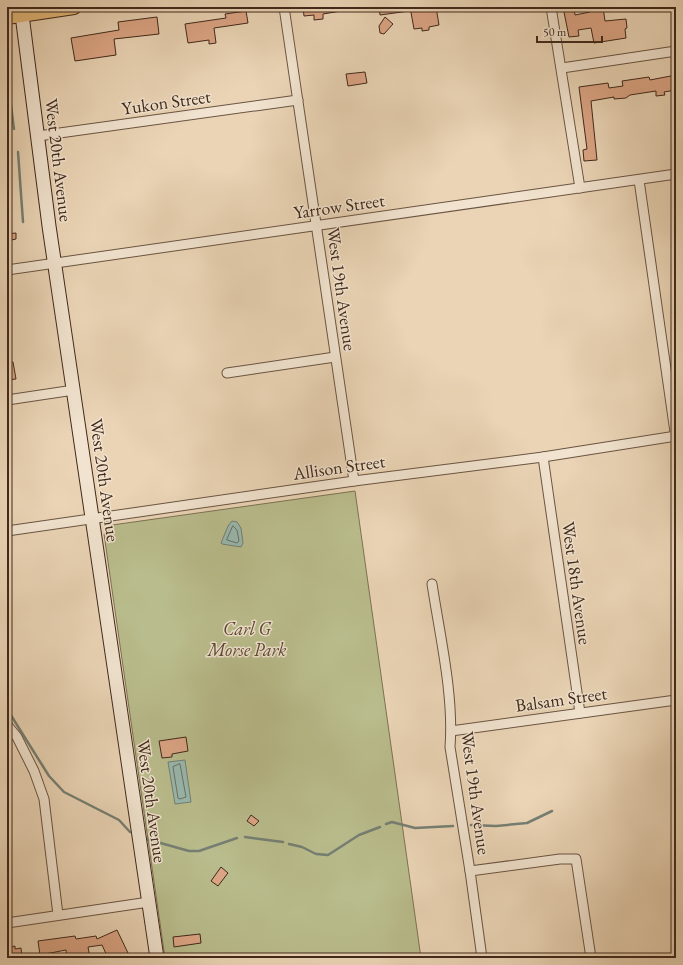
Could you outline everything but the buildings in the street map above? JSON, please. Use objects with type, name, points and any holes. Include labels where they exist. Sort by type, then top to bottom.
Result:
[{"type":"main road","points":[[7,17],[21,11],[74,7]]},
{"type":"street","name":"West 19th Avenue","points":[[284,7],[354,481]]},
{"type":"street","points":[[551,7],[562,68],[580,188]]},
{"type":"street","name":"West 20th Avenue","points":[[21,11],[55,263],[157,958]]},
{"type":"street","points":[[562,68],[676,51]]},
{"type":"street","name":"Yukon Street","points":[[38,136],[298,100]]},
{"type":"street","name":"Yarrow Street","points":[[7,270],[676,174]]},
{"type":"street","points":[[639,180],[676,437]]},
{"type":"street","points":[[227,373],[335,357]]},
{"type":"street","points":[[7,400],[74,390]]},
{"type":"street","name":"Allison Street","points":[[7,531],[354,481],[543,457],[676,437]]},
{"type":"street","name":"West 18th Avenue","points":[[543,457],[580,713]]},
{"type":"street","name":"West 19th Avenue","points":[[432,584],[449,699],[451,731],[450,747],[482,958]]},
{"type":"street","name":"Balsam Street","points":[[451,731],[676,700]]},
{"type":"street","points":[[7,724],[17,737],[34,771],[44,799],[58,915]]},
{"type":"street","points":[[470,871],[560,858],[576,859],[591,958]]},
{"type":"street","points":[[7,923],[149,902]]},
{"type":"green space","name":"Carl G Morse Park","points":[[355,491],[421,958],[165,958],[104,534],[112,525]]},
{"type":"water","points":[[232,521],[237,522],[241,528],[243,543],[241,547],[221,543],[228,526]]},
{"type":"water","points":[[185,760],[191,802],[175,804],[168,762]]},
{"type":"waterway","points":[[7,98],[11,106],[14,129]]},
{"type":"waterway","points":[[18,152],[23,222]]},
{"type":"waterway","points":[[7,709],[49,776],[64,792],[119,820],[130,832]]},
{"type":"waterway","points":[[471,825],[496,826],[527,823],[552,811]]},
{"type":"waterway","points":[[386,824],[392,822],[415,828],[453,826]]},
{"type":"waterway","points":[[289,844],[302,847],[316,854],[328,855],[359,835],[380,827]]},
{"type":"waterway","points":[[245,837],[283,842]]},
{"type":"waterway","points":[[157,842],[189,851],[199,851],[237,838]]},
{"type":"waterway","points":[[146,839],[151,841]]}]
